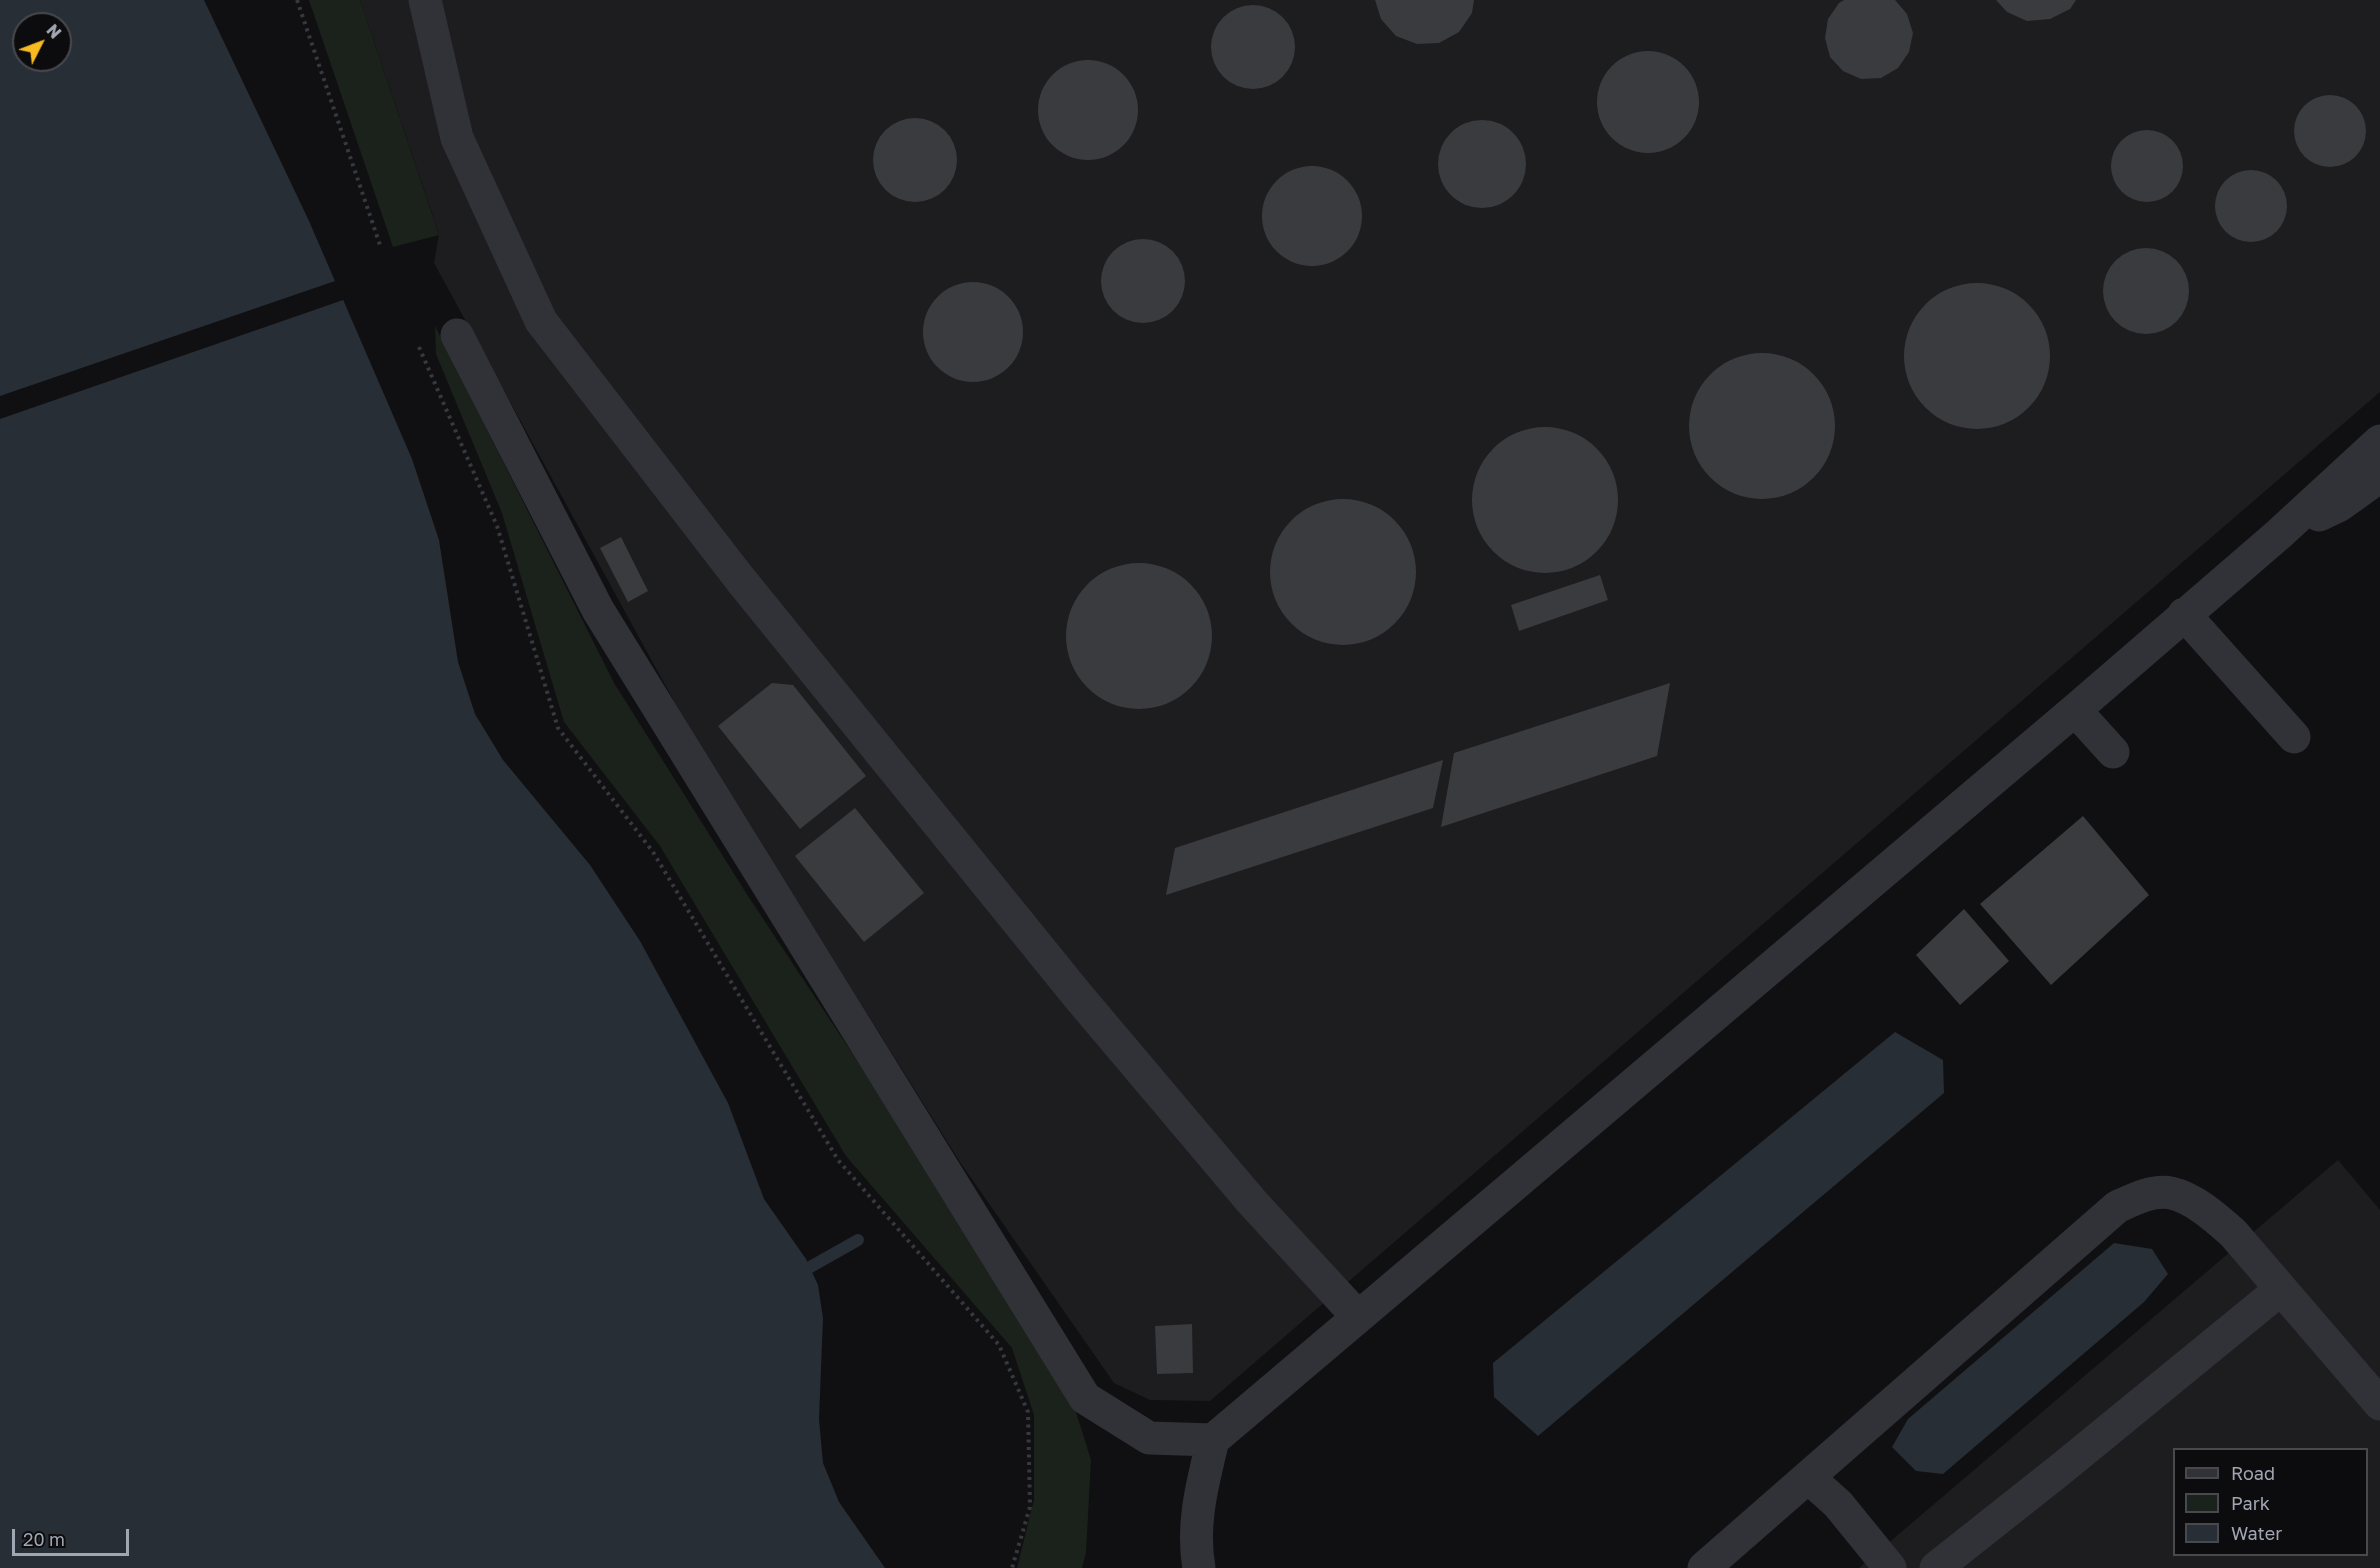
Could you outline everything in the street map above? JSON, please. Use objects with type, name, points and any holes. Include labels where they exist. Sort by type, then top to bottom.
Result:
[{"type":"lane","points":[[425,0],[457,138],[541,321],[740,579],[1071,986],[1252,1202],[1358,1317]]},
{"type":"lane","points":[[457,335],[598,610],[1085,1398],[1149,1438],[1213,1440]]},
{"type":"lane","points":[[1199,1568],[1196,1553],[1198,1503],[1213,1440],[2075,710],[2279,534],[2380,441]]},
{"type":"lane","points":[[2279,534],[2340,505],[2380,476]]},
{"type":"lane","points":[[2184,614],[2295,737]]},
{"type":"lane","points":[[2075,710],[2113,752]]},
{"type":"lane","points":[[1704,1568],[2116,1207],[2144,1196],[2170,1192],[2206,1209],[2234,1233],[2380,1404]]},
{"type":"lane","points":[[1936,1568],[2281,1289]]},
{"type":"lane","points":[[1809,1478],[1838,1504],[1890,1568]]},
{"type":"path","points":[[297,0],[381,248]]},
{"type":"path","points":[[419,347],[497,526],[558,728],[653,852],[744,999],[838,1160],[999,1346],[1028,1412],[1030,1507],[1012,1568]]},
{"type":"shaded area","points":[[360,0],[2380,0],[2380,392],[1210,1401],[1150,1400],[1114,1383],[960,1162],[692,734],[434,263],[439,234]]},
{"type":"shaded area","points":[[2338,1160],[2380,1210],[2380,1568],[1859,1568]]},
{"type":"green space","points":[[309,0],[360,0],[439,235],[393,247]]},
{"type":"green space","points":[[435,326],[614,683],[748,896],[893,1115],[1076,1412],[1091,1460],[1086,1552],[1082,1568],[1017,1568],[1034,1500],[1034,1415],[1012,1348],[846,1156],[660,846],[564,722],[502,513],[436,354]]},
{"type":"water","points":[[0,0],[204,0],[309,221],[412,459],[439,540],[458,662],[475,714],[503,760],[590,865],[640,941],[728,1103],[764,1199],[806,1259],[818,1285],[823,1318],[819,1419],[823,1463],[839,1502],[885,1568],[0,1568]]},
{"type":"water","points":[[1895,1032],[1943,1060],[1944,1093],[1538,1436],[1494,1397],[1493,1363]]},
{"type":"water","points":[[2114,1243],[2152,1249],[2168,1274],[2144,1302],[1943,1474],[1916,1471],[1892,1447],[1908,1419]]},
{"type":"pier","points":[[338,280],[346,299],[0,419],[0,396]]},
{"type":"building","points":[[1375,0],[1474,0],[1472,13],[1459,32],[1439,43],[1417,44],[1396,36],[1381,19]]},
{"type":"building","points":[[1844,0],[1895,0],[1907,14],[1913,33],[1909,52],[1898,68],[1881,78],[1861,79],[1843,71],[1830,57],[1825,38],[1828,19],[1839,3]]},
{"type":"building","points":[[1996,0],[2076,0],[2070,9],[2050,19],[2027,21],[2007,12]]},
{"type":"building","points":[[1245,5],[1261,5],[1277,12],[1288,23],[1295,39],[1292,63],[1283,77],[1261,89],[1245,89],[1229,82],[1218,71],[1211,55],[1211,39],[1218,23],[1229,12]]},
{"type":"building","points":[[1648,51],[1667,55],[1684,66],[1695,83],[1699,102],[1695,121],[1684,138],[1667,149],[1648,153],[1629,149],[1612,138],[1601,121],[1597,102],[1601,83],[1612,66],[1629,55]]},
{"type":"building","points":[[1088,60],[1107,64],[1123,75],[1134,91],[1138,110],[1134,129],[1123,145],[1107,156],[1088,160],[1069,156],[1053,145],[1042,129],[1038,110],[1042,91],[1053,75],[1069,64]]},
{"type":"building","points":[[2337,95],[2356,105],[2364,117],[2366,131],[2364,145],[2356,157],[2344,165],[2323,167],[2304,157],[2296,145],[2294,124],[2304,105],[2316,97]]},
{"type":"building","points":[[907,118],[923,118],[939,125],[950,136],[957,152],[954,176],[945,190],[923,202],[907,202],[891,195],[880,184],[873,168],[873,152],[880,136],[891,125]]},
{"type":"building","points":[[1482,120],[1499,123],[1513,133],[1523,147],[1526,164],[1523,181],[1513,195],[1499,205],[1482,208],[1465,205],[1451,195],[1441,181],[1438,164],[1441,147],[1451,133],[1465,123]]},
{"type":"building","points":[[2154,130],[2173,140],[2181,152],[2183,166],[2181,180],[2173,192],[2161,200],[2140,202],[2121,192],[2113,180],[2111,159],[2121,140],[2133,132]]},
{"type":"building","points":[[1312,166],[1331,170],[1347,181],[1358,197],[1362,216],[1358,235],[1347,251],[1331,262],[1312,266],[1293,262],[1277,251],[1266,235],[1262,216],[1266,197],[1277,181],[1293,170]]},
{"type":"building","points":[[2258,170],[2277,180],[2285,192],[2287,206],[2285,220],[2277,232],[2265,240],[2244,242],[2225,232],[2217,220],[2215,199],[2225,180],[2237,172]]},
{"type":"building","points":[[1135,239],[1151,239],[1167,246],[1178,257],[1185,273],[1182,297],[1173,311],[1151,323],[1135,323],[1119,316],[1108,305],[1101,289],[1101,273],[1108,257],[1119,246]]},
{"type":"building","points":[[2146,248],[2170,255],[2182,267],[2189,291],[2182,315],[2170,327],[2146,334],[2122,327],[2110,315],[2103,291],[2110,267],[2122,255]]},
{"type":"building","points":[[973,282],[992,286],[1008,297],[1019,313],[1023,332],[1019,351],[1008,367],[992,378],[973,382],[954,378],[938,367],[927,351],[923,332],[927,313],[938,297],[954,286]]},
{"type":"building","points":[[1977,283],[1991,284],[2005,289],[2018,295],[2029,304],[2038,315],[2044,328],[2049,342],[2049,370],[2044,384],[2038,397],[2029,408],[2018,417],[2005,423],[1991,428],[1977,429],[1963,428],[1949,423],[1936,417],[1925,408],[1916,397],[1910,384],[1905,370],[1904,356],[1905,342],[1910,328],[1916,315],[1925,304],[1936,295],[1949,289],[1963,284]]},
{"type":"building","points":[[1762,353],[1790,359],[1814,374],[1829,398],[1835,426],[1829,454],[1814,478],[1790,493],[1762,499],[1734,493],[1710,478],[1695,454],[1689,426],[1695,398],[1710,374],[1734,359]]},
{"type":"building","points":[[1545,427],[1573,433],[1597,448],[1612,472],[1618,500],[1612,528],[1597,552],[1573,567],[1545,573],[1517,567],[1493,552],[1478,528],[1472,500],[1478,472],[1493,448],[1517,433]]},
{"type":"building","points":[[1343,499],[1357,500],[1371,505],[1384,511],[1395,520],[1404,531],[1410,544],[1415,558],[1415,586],[1410,600],[1404,613],[1395,624],[1384,633],[1371,639],[1357,644],[1343,645],[1329,644],[1315,639],[1302,633],[1291,624],[1282,613],[1276,600],[1271,586],[1270,572],[1271,558],[1276,544],[1282,531],[1291,520],[1302,511],[1315,505],[1329,500]]},
{"type":"building","points":[[621,537],[648,591],[628,602],[600,548]]},
{"type":"building","points":[[1139,563],[1167,569],[1191,584],[1206,608],[1212,636],[1206,664],[1191,688],[1167,703],[1139,709],[1111,703],[1087,688],[1072,664],[1066,636],[1072,608],[1087,584],[1111,569]]},
{"type":"building","points":[[1600,575],[1608,600],[1519,631],[1511,605]]},
{"type":"building","points":[[772,683],[793,685],[866,776],[800,829],[718,726]]},
{"type":"building","points":[[1670,683],[1657,756],[1441,827],[1454,753]]},
{"type":"building","points":[[1443,760],[1433,808],[1166,895],[1175,848]]},
{"type":"building","points":[[855,808],[924,893],[864,942],[795,856]]},
{"type":"building","points":[[2083,816],[2149,895],[2051,985],[1980,904]]},
{"type":"building","points":[[1964,909],[2009,961],[1960,1005],[1916,955]]},
{"type":"building","points":[[1192,1324],[1193,1373],[1157,1374],[1155,1326]]},
{"type":"waterway","points":[[796,1275],[858,1240]]}]
